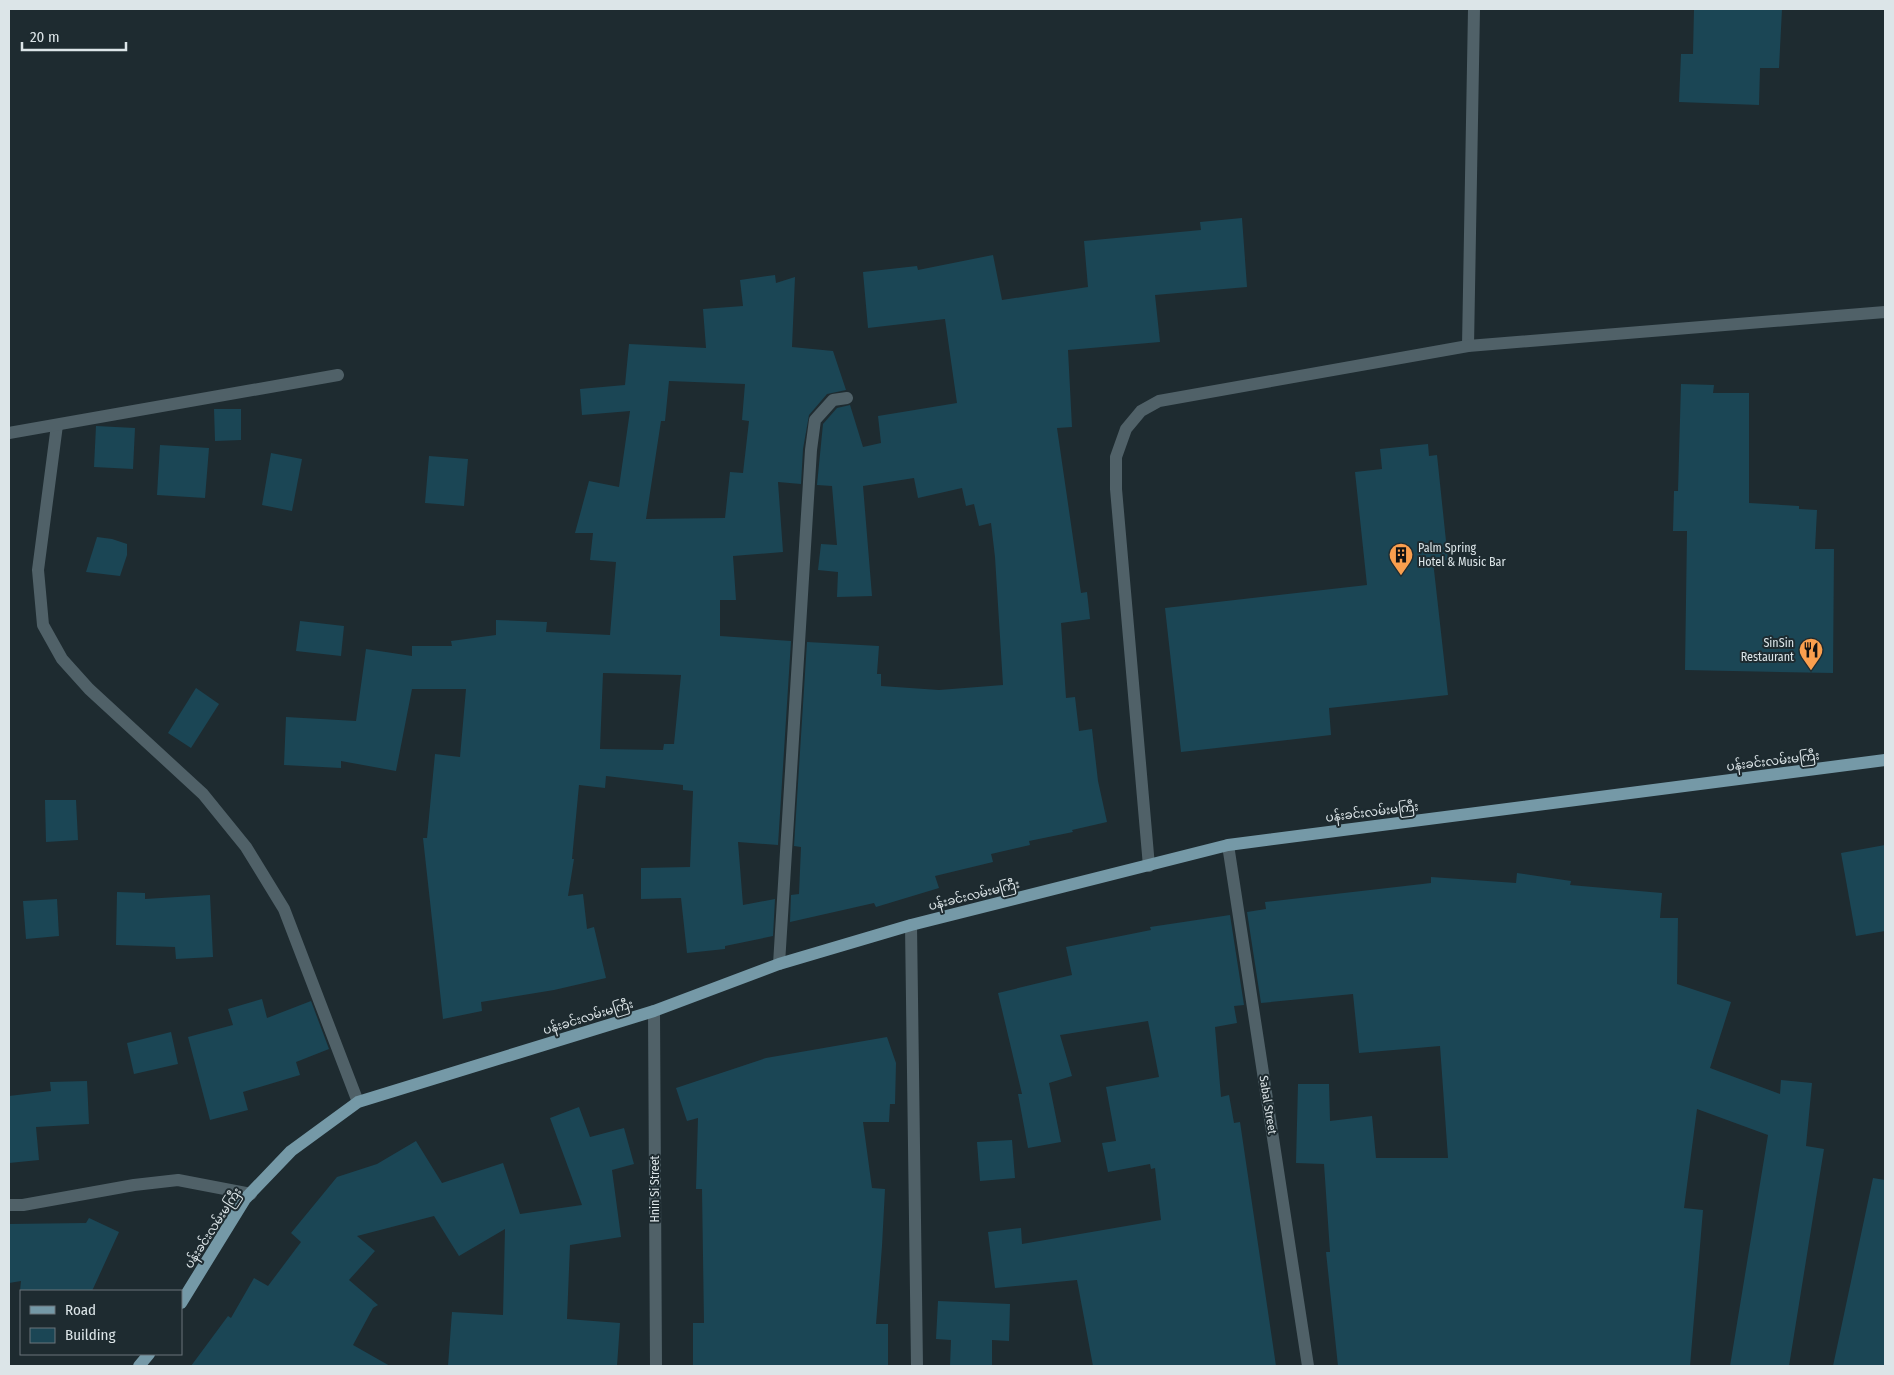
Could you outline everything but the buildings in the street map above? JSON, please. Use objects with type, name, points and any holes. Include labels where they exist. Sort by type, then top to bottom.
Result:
[{"type":"main road","name":"ပန်းခင်းလမ်းမကြီး","points":[[182,1301],[246,1199],[291,1151],[358,1102],[654,1011],[778,964],[911,925],[1148,866],[1228,844],[1885,760]]},
{"type":"main road","points":[[139,1366],[147,1355]]},
{"type":"street","points":[[1468,346],[1474,9]]},
{"type":"street","points":[[1148,866],[1116,489],[1116,458],[1126,429],[1141,411],[1159,401],[1468,346],[1885,312]]},
{"type":"street","points":[[9,433],[338,375]]},
{"type":"street","points":[[778,964],[811,450],[815,420],[832,400],[847,398]]},
{"type":"street","points":[[57,425],[38,570],[43,625],[62,659],[88,690],[203,794],[246,847],[284,909],[358,1102]]},
{"type":"street","name":"Sabal Street","points":[[1228,844],[1308,1366]]},
{"type":"street","points":[[911,925],[917,1366]]},
{"type":"street","name":"Hnin Si Street","points":[[654,1011],[656,1366]]},
{"type":"street","points":[[9,1205],[23,1205],[134,1185],[178,1180],[251,1194]]},
{"type":"place","name":"Palm Spring Hotel & Music Bar","points":[[1401,576]]},
{"type":"place","name":"SinSin Restaurant","points":[[1811,671]]}]
